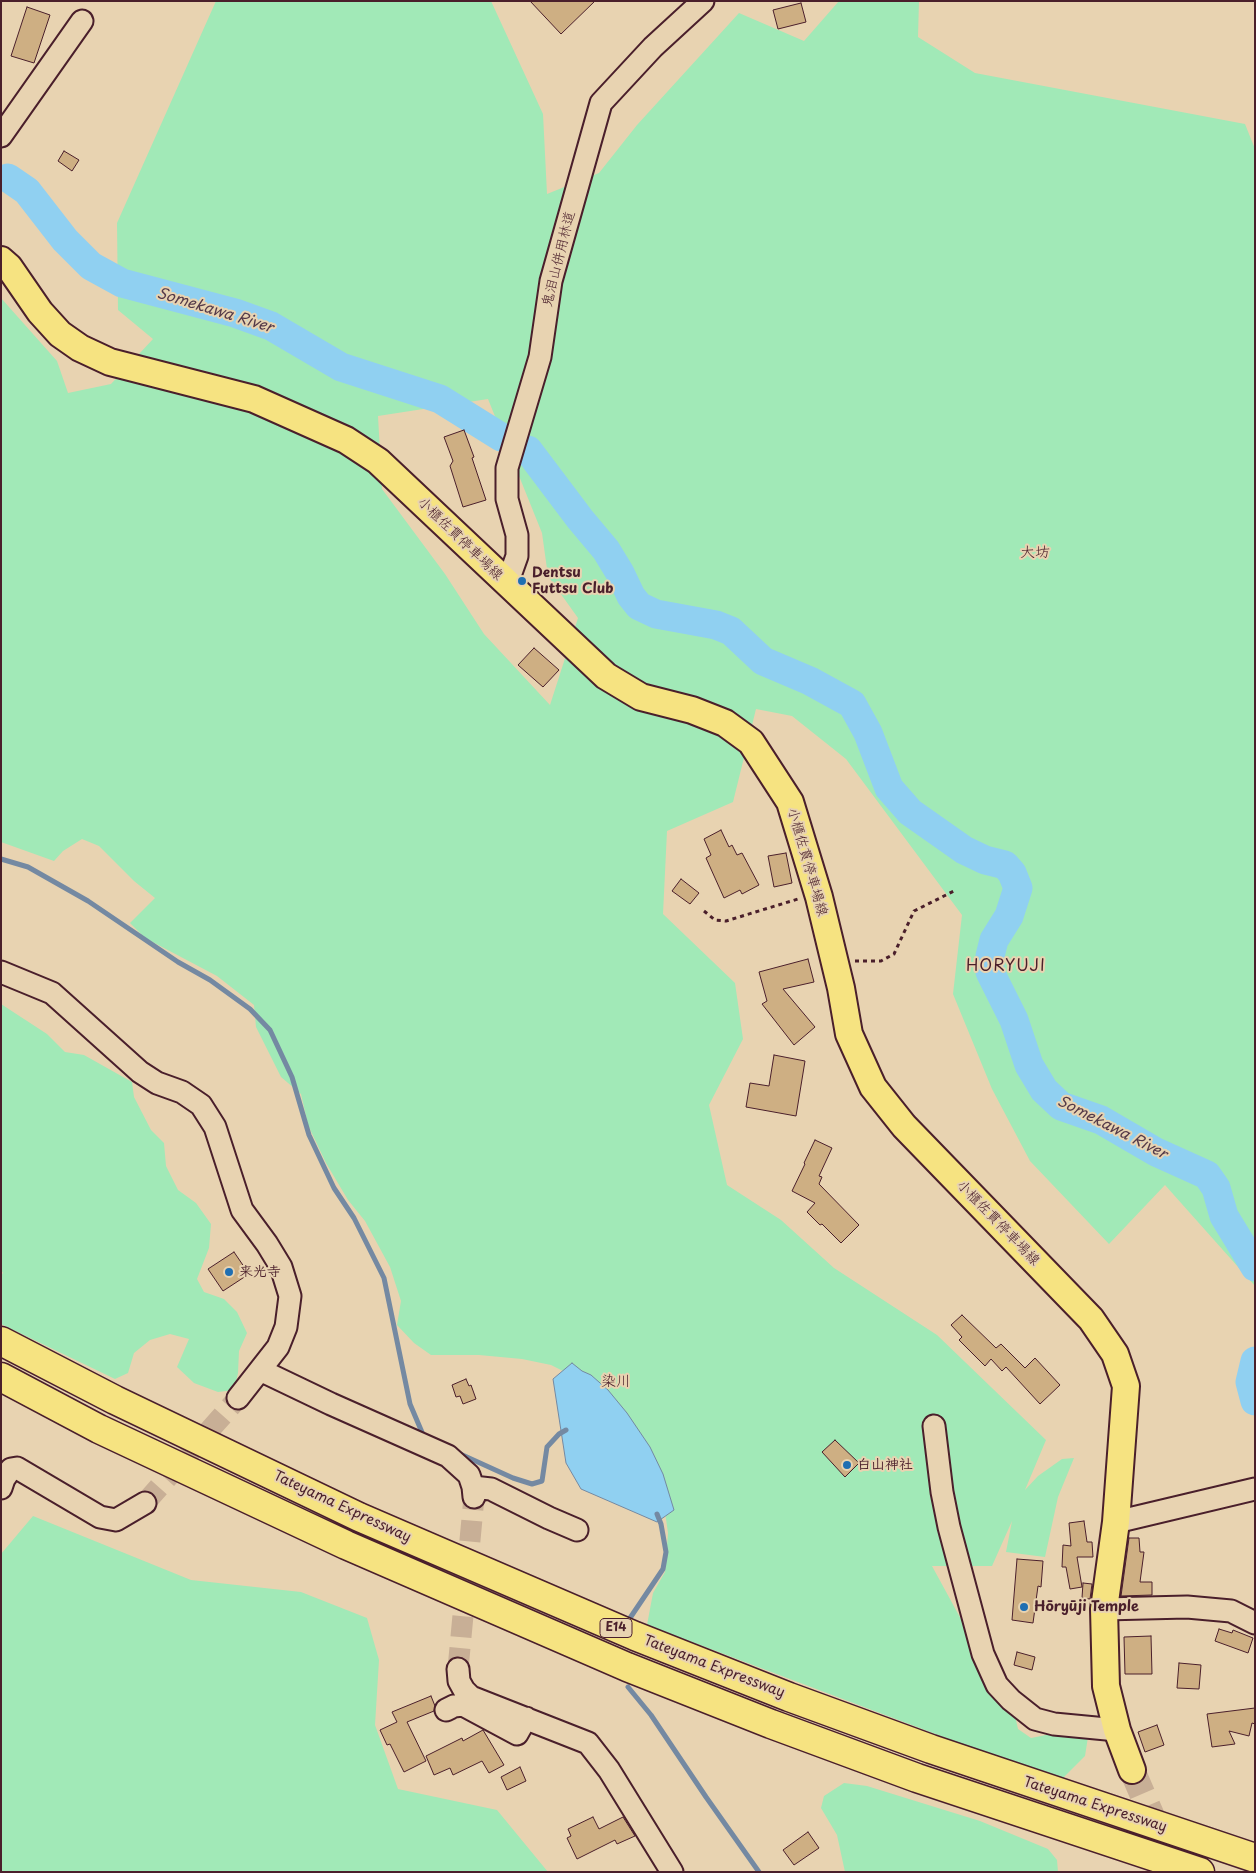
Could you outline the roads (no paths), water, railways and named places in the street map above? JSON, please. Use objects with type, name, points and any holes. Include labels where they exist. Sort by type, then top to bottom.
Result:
[{"type":"highway","name":"Tateyama Expressway","points":[[1,1341],[115,1400],[359,1517],[635,1636],[789,1697],[931,1750],[1255,1858]]},
{"type":"highway","name":"E14","points":[[1,1377],[99,1428],[346,1545],[627,1667],[771,1724],[917,1778],[1200,1872]]},
{"type":"main road","name":"小櫃佐貫停車場線","points":[[1,260],[9,267],[40,312],[53,327],[80,348],[110,362],[254,399],[346,440],[378,460],[606,676],[641,697],[692,710],[725,723],[751,742],[790,802],[819,897],[850,1034],[873,1087],[904,1126],[1092,1319],[1115,1354],[1126,1386],[1116,1522],[1104,1610],[1106,1686],[1117,1730],[1132,1770]]},
{"type":"street","name":"鬼泪山併用林道","points":[[507,584],[517,556],[517,535],[507,499],[507,468],[540,357],[551,282],[601,104],[653,47],[703,1]]},
{"type":"street","points":[[1,136],[82,21]]},
{"type":"street","points":[[1,972],[52,993],[140,1072],[157,1083],[182,1092],[201,1105],[215,1127],[242,1210],[281,1267],[290,1296],[286,1327],[278,1347],[238,1398]]},
{"type":"street","points":[[260,1370],[448,1456],[469,1475],[474,1492],[492,1489],[577,1530]]},
{"type":"street","points":[[934,1426],[942,1492],[952,1536],[983,1654],[997,1685],[1016,1706],[1035,1719],[1054,1724],[1117,1730]]},
{"type":"street","points":[[1,1488],[4,1479],[11,1470],[9,1464]]},
{"type":"street","points":[[9,1464],[100,1517],[116,1520],[145,1503]]},
{"type":"street","points":[[1116,1522],[1255,1488]]},
{"type":"street","points":[[1104,1610],[1187,1607],[1231,1611],[1255,1623]]},
{"type":"street","points":[[458,1669],[459,1681],[471,1697],[588,1744],[609,1770],[672,1872]]},
{"type":"street","points":[[446,1710],[454,1706],[464,1705],[517,1734],[526,1718]]},
{"type":"water","points":[[572,1363],[591,1375],[608,1390],[627,1413],[650,1447],[663,1474],[674,1510],[657,1522],[581,1489],[566,1463],[553,1379]]},
{"type":"waterway","name":"Somekawa River","points":[[8,178],[27,191],[65,240],[91,266],[122,283],[235,313],[271,326],[341,367],[440,399],[501,437]]},
{"type":"waterway","name":"Somekawa River","points":[[528,450],[606,550],[631,596],[639,606],[656,614],[716,625],[731,631],[763,661],[810,681],[852,704],[868,733],[889,788],[910,812],[964,850],[985,860],[1005,865],[1012,873],[1018,888],[1009,916],[994,940],[990,956],[990,972],[1014,1020],[1029,1065],[1044,1090],[1061,1106],[1101,1120],[1156,1152],[1207,1175],[1216,1188],[1224,1216],[1255,1267]]},
{"type":"waterway","points":[[1,859],[28,867],[88,901],[178,962],[210,980],[250,1009],[270,1030],[292,1077],[309,1135],[334,1188],[354,1218],[384,1278],[410,1404],[424,1437]]},
{"type":"waterway","name":"Somekawa River","points":[[1255,1361],[1250,1382],[1255,1401]]},
{"type":"waterway","points":[[458,1453],[513,1478],[532,1484],[542,1481],[547,1447],[559,1434],[566,1430]]},
{"type":"waterway","points":[[628,1621],[663,1569],[666,1552],[661,1524],[657,1514]]},
{"type":"waterway","points":[[628,1687],[651,1715],[759,1872]]},
{"type":"tunnel","points":[[145,1503],[238,1398]]},
{"type":"tunnel","points":[[458,1669],[474,1497]]},
{"type":"tunnel","points":[[1132,1770],[1176,1872]]},
{"type":"place","name":"Dentsu Futtsu Club","points":[[522,581]]},
{"type":"place","name":"来光寺","points":[[229,1272]]},
{"type":"place","name":"白山神社","points":[[847,1465]]},
{"type":"place","name":"Hōryūji Temple","points":[[1024,1607]]},
{"type":"district","name":"大坊","points":[[1035,553]]},
{"type":"district","name":"HORYUJI","points":[[1006,967]]},
{"type":"district","name":"染川","points":[[616,1382]]}]
